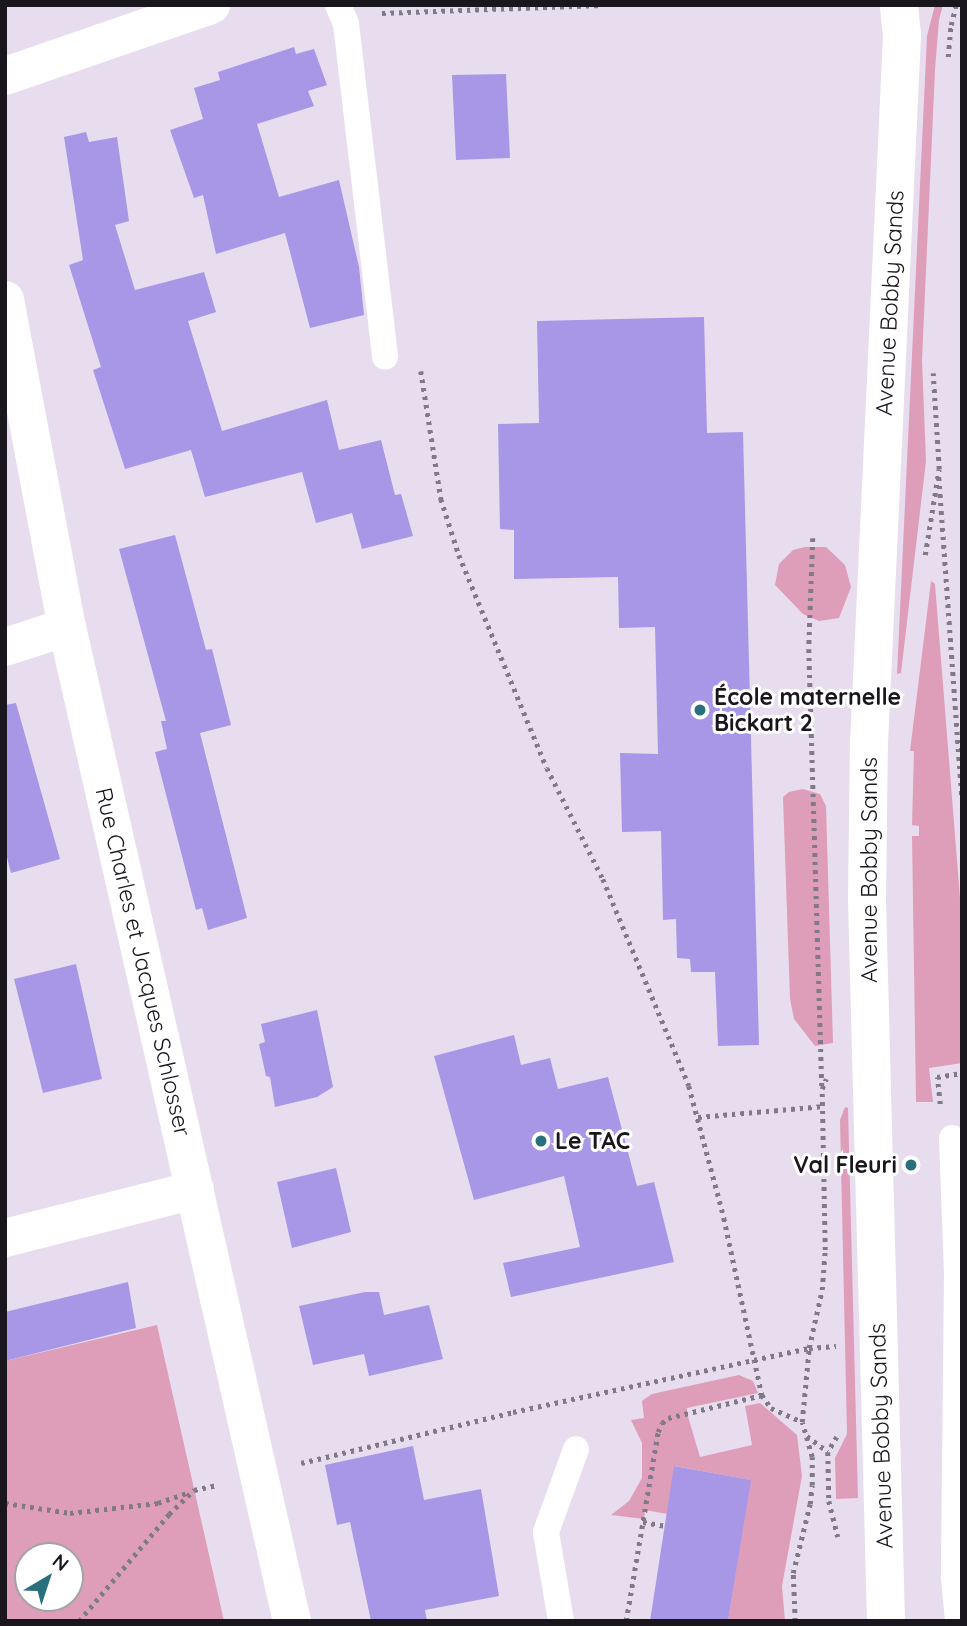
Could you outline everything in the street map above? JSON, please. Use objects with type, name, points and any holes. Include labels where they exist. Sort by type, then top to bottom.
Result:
[{"type":"street","points":[[5,76],[211,5]]},
{"type":"street","name":"Avenue Bobby Sands","points":[[886,1621],[867,848],[869,743],[907,15]]},
{"type":"street","name":"Rue Charles et Jacques Schlosser","points":[[5,300],[67,627],[292,1621]]},
{"type":"street","points":[[5,647],[67,627]]},
{"type":"street","points":[[5,1238],[195,1190]]},
{"type":"lane","points":[[338,5],[346,24],[385,357]]},
{"type":"lane","points":[[952,1138],[959,1214],[958,1621]]},
{"type":"lane","points":[[562,1621],[546,1532],[576,1449]]},
{"type":"path","points":[[375,5],[376,13],[602,5]]},
{"type":"path","points":[[420,366],[441,499],[459,555],[547,768],[603,878],[650,990],[698,1116],[762,1395],[771,1408],[802,1422]]},
{"type":"path","points":[[939,469],[962,799]]},
{"type":"path","points":[[813,538],[809,649],[822,1089]]},
{"type":"path","points":[[940,1100],[937,1077],[962,1073]]},
{"type":"path","points":[[698,1116],[836,1105]]},
{"type":"path","points":[[5,1503],[70,1513],[158,1503],[194,1490],[513,1412],[809,1348],[841,1346]]},
{"type":"path","points":[[795,1621],[793,1573],[812,1485],[812,1457],[802,1422],[809,1348]]},
{"type":"path","points":[[626,1621],[658,1432],[662,1423],[668,1418],[762,1395]]},
{"type":"path","points":[[806,1436],[828,1452]]},
{"type":"path","points":[[79,1621],[169,1514],[194,1490]]},
{"type":"path","points":[[643,1522],[665,1526]]},
{"type":"shaded area","points":[[935,5],[943,5],[939,20],[935,70],[922,360],[926,461],[901,673],[897,674],[927,36]]},
{"type":"shaded area","points":[[826,547],[845,565],[851,587],[839,618],[819,621],[803,614],[775,585],[779,564],[793,550]]},
{"type":"shaded area","points":[[931,581],[935,584],[962,923],[962,1063],[929,1068],[933,1102],[916,1102],[912,836],[919,836],[919,826],[912,825],[914,751],[910,751]]},
{"type":"shaded area","points":[[803,789],[820,794],[826,806],[833,1043],[815,1046],[794,1019],[790,999],[783,797],[789,792]]},
{"type":"shaded area","points":[[845,1107],[848,1108],[858,1498],[836,1499],[835,1458],[847,1434],[840,1120]]},
{"type":"shaded area","points":[[157,1325],[224,1621],[5,1621],[5,1361]]},
{"type":"shaded area","points":[[739,1375],[753,1381],[758,1393],[687,1408],[687,1413],[700,1457],[752,1445],[745,1406],[760,1403],[797,1435],[802,1476],[782,1586],[785,1621],[728,1621],[750,1480],[675,1466],[667,1514],[645,1510],[644,1519],[611,1515],[629,1501],[642,1478],[642,1443],[631,1420],[644,1418],[642,1401],[652,1394]]},
{"type":"building","points":[[294,47],[296,54],[314,49],[327,85],[308,91],[314,106],[257,124],[279,197],[339,180],[359,267],[364,315],[310,328],[285,233],[216,254],[203,195],[194,198],[170,130],[203,119],[194,88],[220,80],[218,72]]},
{"type":"building","points":[[506,74],[510,158],[456,160],[452,75]]},
{"type":"building","points":[[86,132],[89,142],[117,137],[129,221],[115,225],[135,290],[204,272],[216,312],[188,321],[222,431],[327,400],[339,450],[381,440],[395,495],[401,494],[413,536],[362,549],[352,513],[316,523],[302,472],[205,497],[191,450],[125,469],[93,370],[101,367],[69,265],[83,260],[64,137]]},
{"type":"building","points":[[704,317],[707,433],[743,432],[759,1045],[718,1046],[715,972],[691,972],[690,959],[677,958],[676,919],[663,920],[661,831],[622,832],[620,753],[658,754],[655,627],[619,628],[618,577],[514,579],[514,530],[500,529],[498,424],[539,423],[537,321]]},
{"type":"building","points":[[175,535],[206,650],[212,649],[231,725],[200,733],[247,918],[208,930],[202,908],[196,910],[155,752],[167,749],[161,721],[166,721],[119,549]]},
{"type":"building","points":[[16,703],[60,859],[11,873],[5,850],[5,705]]},
{"type":"building","points":[[76,964],[102,1079],[43,1093],[14,979]]},
{"type":"building","points":[[317,1010],[333,1087],[317,1097],[275,1107],[270,1077],[266,1076],[259,1044],[265,1042],[261,1024]]},
{"type":"building","points":[[514,1035],[521,1065],[550,1058],[558,1089],[608,1077],[637,1186],[654,1182],[674,1262],[511,1297],[503,1263],[580,1247],[564,1176],[474,1200],[434,1056]]},
{"type":"building","points":[[336,1168],[351,1232],[292,1248],[277,1182]]},
{"type":"building","points":[[128,1282],[136,1328],[5,1361],[5,1312]]},
{"type":"building","points":[[365,1292],[379,1292],[384,1315],[429,1305],[443,1359],[369,1376],[364,1354],[313,1365],[299,1306]]},
{"type":"building","points":[[413,1446],[424,1500],[481,1489],[499,1596],[425,1610],[427,1621],[371,1621],[350,1522],[337,1525],[325,1465]]},
{"type":"building","points":[[674,1466],[751,1480],[728,1621],[650,1621]]},
{"type":"place","name":"École maternelle Bickart 2","points":[[700,710]]},
{"type":"place","name":"Le TAC","points":[[541,1141]]},
{"type":"place","name":"Val Fleuri","points":[[911,1165]]}]
